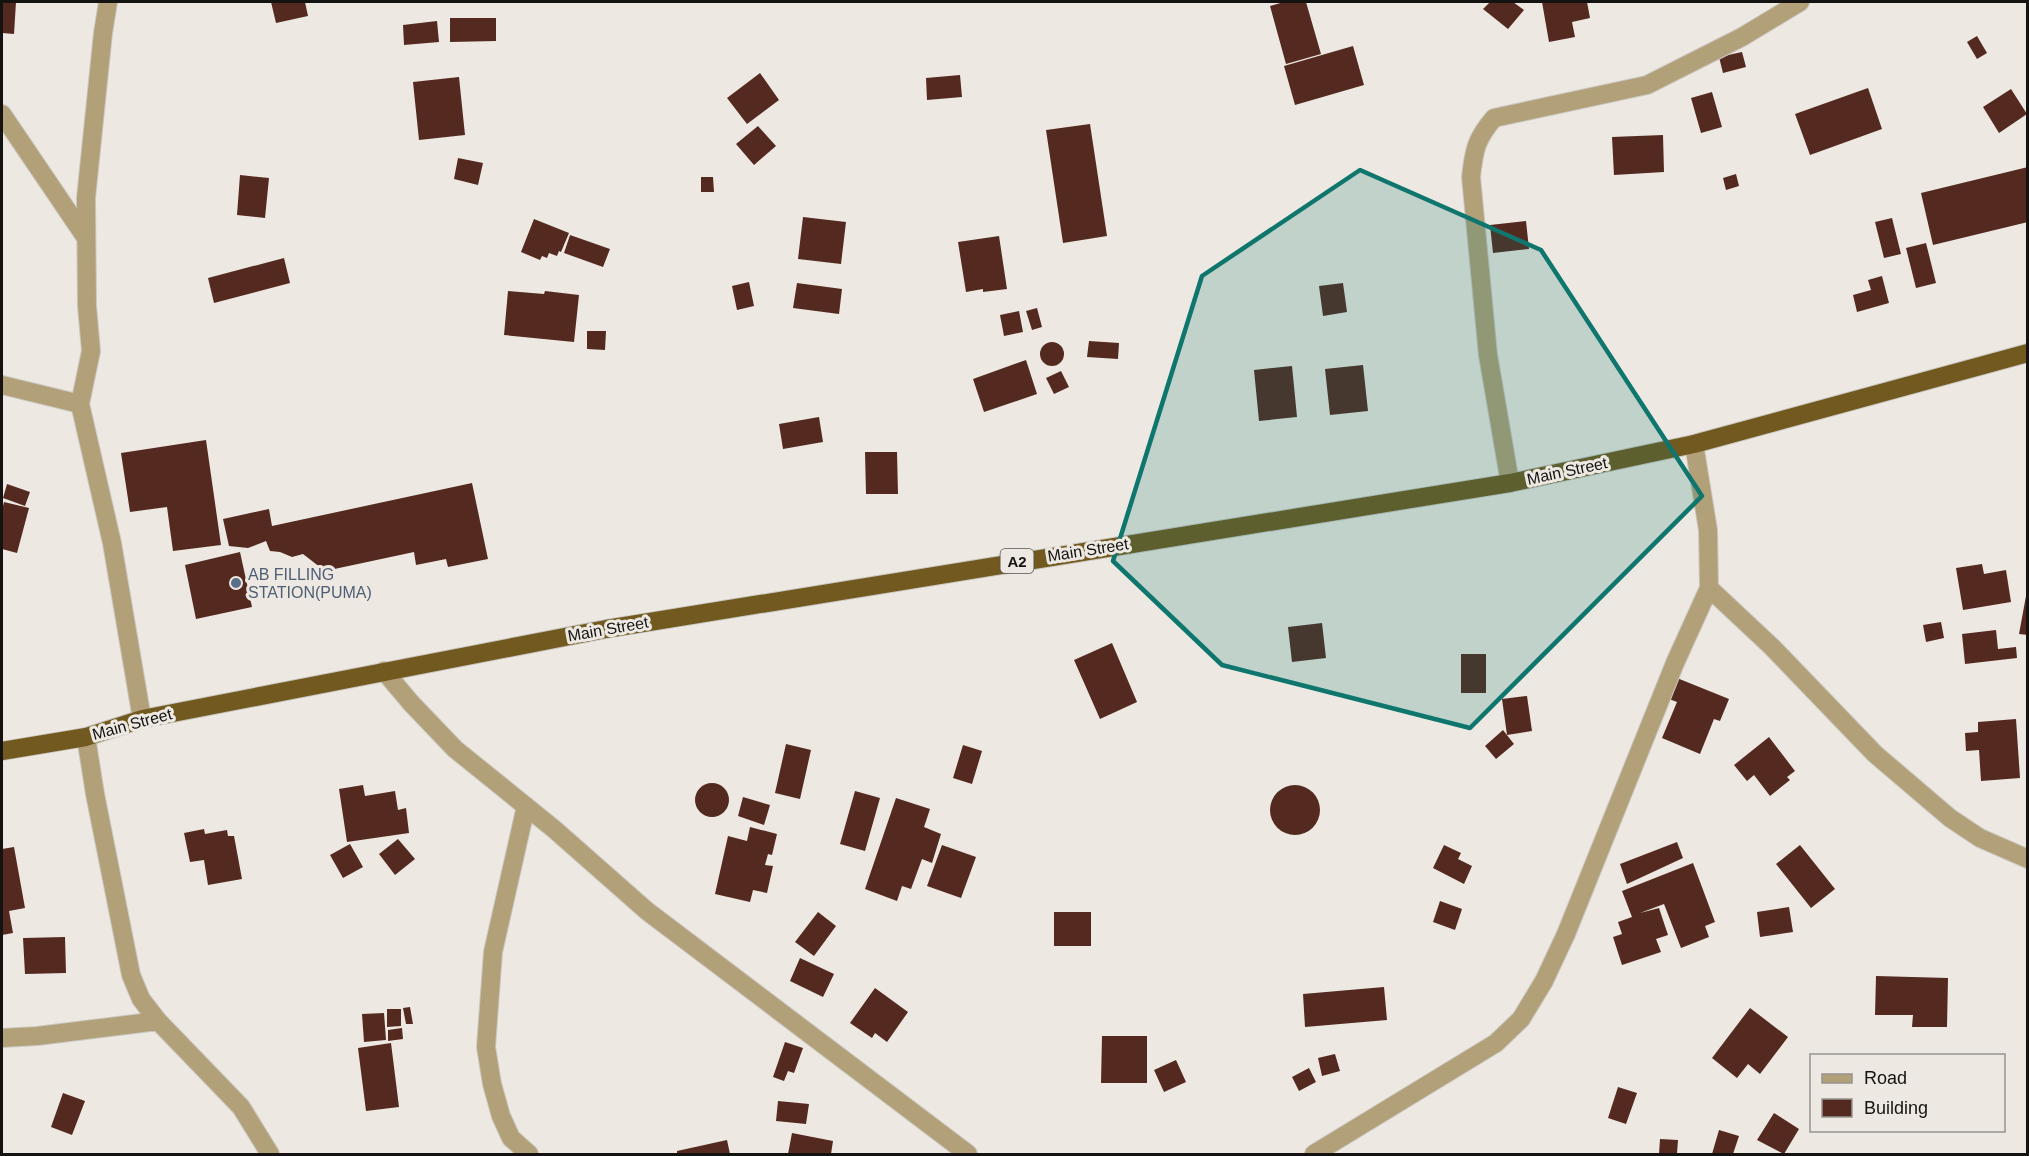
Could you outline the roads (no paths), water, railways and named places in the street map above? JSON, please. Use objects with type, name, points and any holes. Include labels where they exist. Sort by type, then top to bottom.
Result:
[{"type":"highway","name":"Main Street","points":[[2,751],[86,737],[142,719],[606,628],[1510,483],[1694,444],[2028,354]]},
{"type":"street","points":[[108,2],[86,198],[87,306],[91,351],[81,404],[112,543],[142,719]]},
{"type":"street","points":[[1510,483],[1488,355],[1471,177],[1473,155],[1480,135],[1494,118],[1647,85],[1742,38],[1800,2]]},
{"type":"street","points":[[2,114],[86,238]]},
{"type":"street","points":[[2,385],[81,404]]},
{"type":"street","points":[[1314,1155],[1496,1043],[1521,1019],[1545,981],[1675,663],[1709,588],[1708,530],[1694,444]]},
{"type":"street","points":[[1709,588],[1772,647],[1875,754],[1950,818],[1980,838],[2024,855]]},
{"type":"street","points":[[384,671],[455,749],[526,806],[647,911],[968,1155]]},
{"type":"street","points":[[86,737],[131,975],[141,999],[158,1022],[241,1107],[270,1155]]},
{"type":"street","points":[[526,806],[494,952],[486,1047],[492,1084],[501,1116],[511,1138],[529,1155]]},
{"type":"street","points":[[2,1038],[158,1022]]},
{"type":"place","name":"AB FILLING STATION(PUMA)","points":[[236,583]]}]
